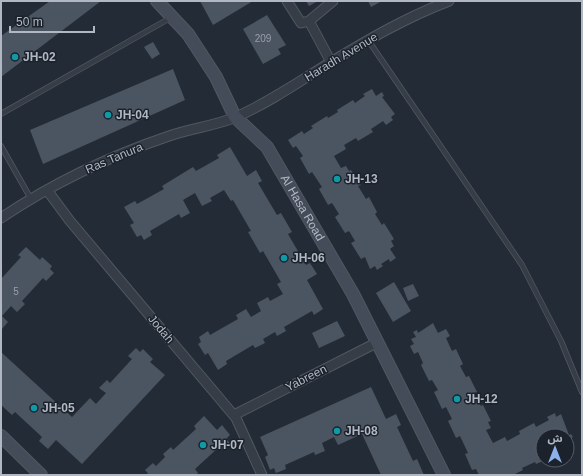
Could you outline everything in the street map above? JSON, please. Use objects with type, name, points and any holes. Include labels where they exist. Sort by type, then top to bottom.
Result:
[{"type":"main road","name":"Al Hasa Road","points":[[157,1],[188,34],[216,77],[235,117],[267,147],[353,294],[444,475]]},
{"type":"main road","points":[[1,436],[42,475]]},
{"type":"street","points":[[287,1],[301,23],[310,21],[333,1]]},
{"type":"street","name":"Haradh Avenue","points":[[235,117],[272,99],[368,40],[428,9],[449,1]]},
{"type":"street","points":[[310,21],[331,62]]},
{"type":"street","name":"Ras Tanura","points":[[1,218],[31,199],[100,162],[171,135],[235,117]]},
{"type":"street","name":"Jodah","points":[[47,190],[70,221],[234,415],[262,475]]},
{"type":"street","name":"Yabreen","points":[[234,415],[378,342]]},
{"type":"lane","points":[[1,114],[172,17]]},
{"type":"lane","points":[[368,40],[522,265],[561,341],[582,392]]},
{"type":"lane","points":[[1,146],[31,199]]},
{"type":"building","name":"JH-02","points":[[50,1],[101,1],[1,77],[1,36]]},
{"type":"building","points":[[200,1],[253,1],[213,25]]},
{"type":"building","points":[[306,1],[318,1],[309,6]]},
{"type":"building","points":[[368,1],[382,1],[371,7]]},
{"type":"building","points":[[267,15],[286,45],[278,49],[281,54],[263,64],[243,29]]},
{"type":"building","points":[[153,42],[160,54],[152,59],[144,47]]},
{"type":"building","name":"JH-04","points":[[173,69],[185,100],[43,164],[30,130]]},
{"type":"building","name":"JH-13","points":[[372,89],[376,96],[382,92],[384,96],[382,97],[395,114],[391,117],[393,120],[386,125],[383,121],[371,129],[373,132],[358,141],[356,138],[344,145],[346,149],[334,156],[341,168],[346,166],[349,171],[351,170],[361,185],[358,186],[366,199],[369,197],[377,212],[375,214],[382,225],[384,223],[394,239],[391,241],[394,246],[390,249],[396,258],[390,262],[389,259],[381,264],[383,266],[377,270],[375,266],[370,269],[365,257],[361,259],[351,243],[355,241],[349,231],[345,233],[335,217],[339,214],[332,203],[328,205],[319,189],[322,187],[312,172],[309,174],[300,158],[303,156],[296,146],[293,148],[288,140],[302,131],[304,134],[313,128],[311,126],[327,116],[328,118],[338,112],[337,110],[353,100],[355,103],[365,96],[363,94]]},
{"type":"building","name":"JH-06","points":[[230,147],[247,176],[256,170],[262,181],[258,183],[277,215],[281,213],[292,232],[288,234],[306,265],[310,263],[317,274],[307,280],[323,309],[314,315],[312,311],[284,327],[286,331],[277,336],[275,332],[263,339],[265,343],[255,348],[253,345],[226,361],[227,364],[218,370],[208,353],[205,355],[198,344],[201,342],[199,337],[208,331],[210,335],[238,319],[236,315],[246,309],[251,317],[261,311],[257,303],[268,297],[270,301],[283,294],[277,284],[281,282],[263,251],[260,253],[248,232],[251,231],[233,200],[231,201],[224,190],[210,198],[212,201],[202,206],[195,193],[183,200],[190,213],[181,218],[179,214],[150,231],[152,235],[144,240],[141,235],[137,237],[130,225],[134,223],[124,207],[135,201],[137,204],[164,189],[162,186],[193,167],[196,171],[219,158],[217,155]]},
{"type":"building","points":[[26,247],[40,260],[42,257],[52,266],[50,269],[54,273],[46,281],[43,278],[22,301],[25,304],[17,312],[11,306],[2,316],[8,322],[1,330],[1,279],[21,257],[18,255]]},
{"type":"building","points":[[394,282],[411,311],[393,322],[376,293]]},
{"type":"building","points":[[413,284],[419,296],[408,301],[403,288]]},
{"type":"building","points":[[337,321],[345,336],[319,348],[312,333]]},
{"type":"building","name":"JH-12","points":[[433,323],[438,333],[446,329],[450,336],[446,338],[452,351],[456,349],[463,364],[460,366],[466,377],[469,376],[477,392],[474,393],[481,406],[483,405],[491,421],[488,422],[491,428],[486,430],[493,443],[505,437],[507,441],[520,434],[519,431],[534,423],[536,427],[549,420],[547,417],[555,413],[556,417],[561,414],[566,428],[535,428],[535,462],[522,468],[523,470],[513,475],[479,475],[476,469],[472,470],[465,454],[468,453],[460,436],[456,438],[448,421],[452,419],[446,407],[442,409],[434,392],[438,390],[432,380],[429,381],[421,365],[423,363],[418,352],[414,354],[410,346],[414,344],[411,339],[416,337],[413,332],[417,330],[418,333]]},
{"type":"building","name":"JH-05","points":[[136,348],[140,352],[143,349],[153,359],[150,362],[165,375],[82,464],[56,440],[48,449],[39,441],[42,437],[15,412],[12,415],[1,405],[1,352],[72,417],[90,398],[96,404],[106,393],[99,388],[107,380],[110,383],[132,359],[128,356]]},
{"type":"building","name":"JH-08","points":[[371,387],[386,419],[396,414],[401,425],[397,427],[413,461],[417,459],[424,475],[381,475],[362,434],[338,445],[334,437],[322,443],[325,451],[315,455],[314,452],[285,465],[286,469],[276,473],[274,468],[270,470],[265,457],[268,455],[260,437]]},
{"type":"building","name":"JH-07","points":[[204,416],[217,430],[222,425],[230,435],[226,439],[230,443],[222,450],[219,447],[195,469],[198,473],[196,475],[146,475],[148,473],[145,470],[153,463],[156,466],[165,457],[163,454],[171,447],[173,450],[196,429],[194,426]]},
{"type":"place","name":"JH-02","points":[[15,57]]},
{"type":"place","name":"JH-04","points":[[108,115]]},
{"type":"place","name":"JH-13","points":[[337,179]]},
{"type":"place","name":"JH-06","points":[[284,258]]},
{"type":"place","name":"JH-12","points":[[457,399]]},
{"type":"place","name":"JH-05","points":[[34,408]]},
{"type":"place","name":"JH-08","points":[[337,431]]},
{"type":"place","name":"JH-07","points":[[203,445]]}]
